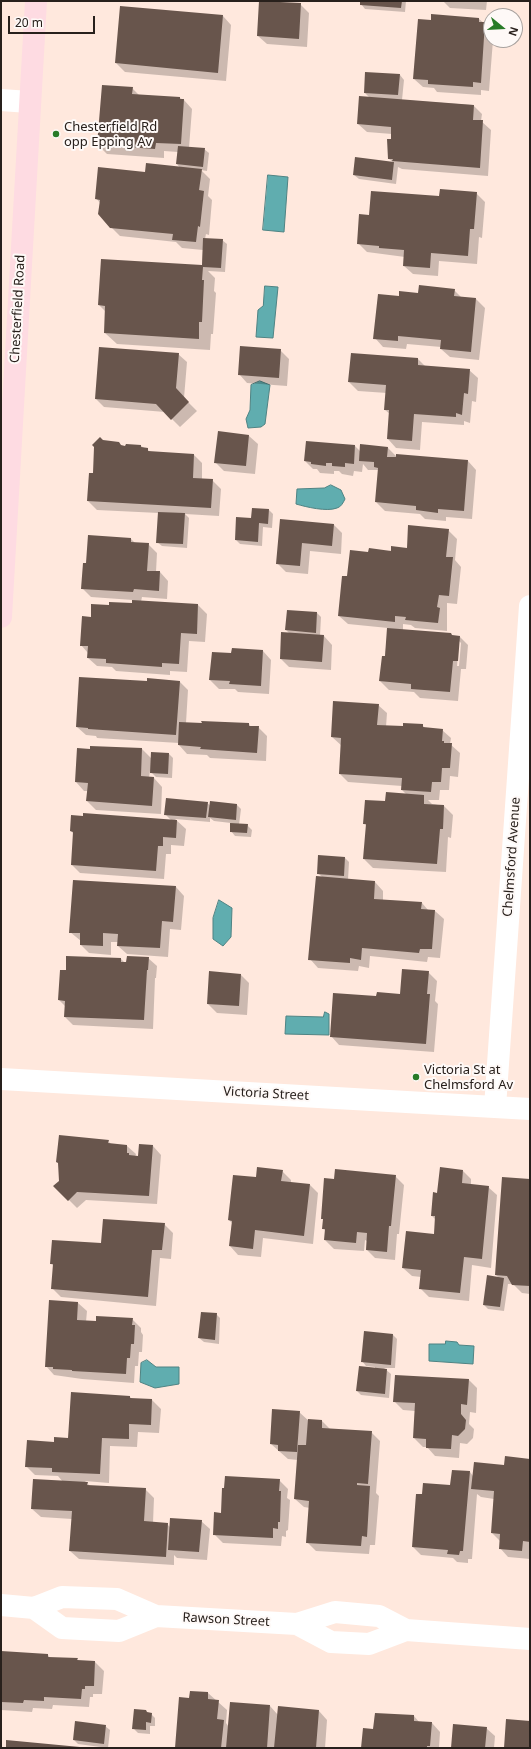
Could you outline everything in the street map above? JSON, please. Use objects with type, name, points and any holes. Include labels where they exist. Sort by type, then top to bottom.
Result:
[{"type":"street","name":"Chesterfield Road","points":[[1,617],[2,569],[36,1]]},
{"type":"street","points":[[1,100],[29,102]]},
{"type":"street","name":"Chelmsford Avenue","points":[[495,1107],[530,606]]},
{"type":"street","name":"Victoria Street","points":[[1,1079],[530,1109]]},
{"type":"street","name":"Rawson Street","points":[[1,1605],[34,1608],[62,1597],[118,1599],[156,1616],[297,1624],[335,1612],[378,1616],[406,1630],[530,1639]]},
{"type":"street","name":"Rawson Street","points":[[34,1608],[62,1628],[119,1631],[156,1616]]},
{"type":"street","name":"Rawson Street","points":[[297,1624],[331,1642],[369,1644],[406,1630]]},
{"type":"water","points":[[268,175],[288,177],[284,232],[263,230]]},
{"type":"water","points":[[265,286],[278,287],[273,338],[256,337],[258,310],[263,306]]},
{"type":"water","points":[[260,381],[270,385],[265,424],[261,427],[248,428],[246,419],[250,410],[251,385]]},
{"type":"water","points":[[331,485],[341,490],[345,499],[342,505],[333,509],[322,509],[296,504],[297,489],[324,488]]},
{"type":"water","points":[[219,900],[232,908],[231,937],[223,946],[213,939],[213,918]]},
{"type":"water","points":[[325,1012],[329,1014],[329,1035],[285,1034],[286,1016],[323,1017]]},
{"type":"water","points":[[446,1341],[457,1342],[459,1345],[474,1346],[473,1364],[429,1361],[429,1344],[445,1344]]},
{"type":"water","points":[[147,1360],[156,1367],[179,1367],[179,1384],[155,1388],[140,1382],[141,1363]]},
{"type":"building","points":[[259,1],[301,3],[299,39],[257,36]]},
{"type":"building","points":[[360,1],[402,1],[401,8],[360,5]]},
{"type":"building","points":[[120,6],[223,15],[218,73],[115,63]]},
{"type":"building","points":[[431,14],[479,18],[479,22],[483,22],[481,83],[473,82],[473,87],[428,84],[428,80],[413,79],[418,19],[431,20]]},
{"type":"building","points":[[365,72],[400,74],[398,95],[364,93]]},
{"type":"building","points":[[102,85],[133,87],[132,94],[180,97],[180,99],[184,99],[181,144],[156,143],[155,149],[97,145]]},
{"type":"building","points":[[359,96],[474,105],[473,120],[483,120],[480,168],[392,161],[393,159],[388,159],[387,139],[391,139],[391,127],[357,124]]},
{"type":"building","points":[[178,146],[205,148],[203,167],[176,164]]},
{"type":"building","points":[[355,157],[394,162],[392,180],[353,175]]},
{"type":"building","points":[[146,163],[202,169],[199,190],[204,191],[200,227],[198,226],[196,242],[172,240],[173,234],[110,228],[98,214],[100,200],[95,199],[98,167],[145,172]]},
{"type":"building","points":[[440,189],[477,192],[474,229],[470,229],[468,256],[431,253],[430,268],[403,266],[404,250],[357,244],[359,214],[369,215],[371,191],[439,196]]},
{"type":"building","points":[[203,238],[223,239],[221,268],[203,267],[202,280],[204,280],[202,322],[199,322],[199,339],[104,333],[105,306],[98,305],[101,259],[202,265]]},
{"type":"building","points":[[419,285],[455,289],[454,296],[476,298],[471,352],[440,349],[441,340],[398,336],[398,341],[373,339],[378,294],[399,296],[399,291],[418,293]]},
{"type":"building","points":[[240,346],[281,349],[279,378],[238,375]]},
{"type":"building","points":[[99,347],[179,353],[176,388],[189,402],[171,420],[156,404],[95,399]]},
{"type":"building","points":[[351,353],[418,358],[418,365],[470,369],[468,394],[464,393],[462,415],[456,413],[456,417],[414,414],[412,441],[387,439],[389,410],[384,410],[386,385],[348,382]]},
{"type":"building","points":[[218,431],[249,435],[246,466],[214,463]]},
{"type":"building","points":[[100,437],[103,440],[119,442],[121,445],[125,446],[126,444],[141,445],[141,447],[148,448],[148,451],[194,454],[193,478],[213,479],[211,508],[87,501],[89,473],[93,473],[94,447],[92,445]]},
{"type":"building","points":[[306,441],[355,445],[354,464],[345,463],[345,467],[332,466],[332,463],[326,463],[326,466],[311,464],[311,462],[304,461]]},
{"type":"building","points":[[360,444],[388,447],[387,457],[396,457],[396,454],[468,460],[464,511],[438,509],[438,513],[416,510],[416,506],[375,502],[378,468],[374,467],[374,462],[359,461]]},
{"type":"building","points":[[252,508],[269,509],[268,524],[259,523],[258,542],[235,540],[236,517],[251,518]]},
{"type":"building","points":[[158,512],[185,513],[183,544],[156,543]]},
{"type":"building","points":[[280,519],[334,524],[332,546],[302,543],[300,566],[276,564]]},
{"type":"building","points":[[408,525],[449,529],[446,557],[453,557],[449,596],[439,595],[437,607],[440,608],[438,623],[405,620],[406,617],[395,616],[395,622],[338,616],[342,576],[347,576],[350,550],[368,552],[369,548],[391,551],[391,546],[407,548]]},
{"type":"building","points":[[88,535],[131,538],[131,542],[149,543],[147,571],[160,571],[159,591],[134,589],[133,592],[81,589],[83,563],[86,563]]},
{"type":"building","points":[[132,600],[198,604],[197,634],[181,633],[179,664],[162,663],[162,667],[106,663],[106,659],[87,658],[88,646],[80,646],[82,616],[91,617],[91,604],[109,605],[109,602],[132,603]]},
{"type":"building","points":[[287,610],[317,612],[316,633],[285,630]]},
{"type":"building","points":[[387,628],[451,633],[452,635],[460,636],[458,661],[453,661],[450,692],[411,689],[411,684],[379,681],[382,656],[385,656]]},
{"type":"building","points":[[281,632],[324,635],[322,662],[280,659]]},
{"type":"building","points":[[232,648],[263,650],[261,686],[229,684],[230,681],[209,680],[212,652],[231,653]]},
{"type":"building","points":[[79,677],[147,681],[147,678],[180,681],[176,735],[76,727]]},
{"type":"building","points":[[333,701],[379,704],[377,725],[403,726],[403,723],[423,724],[423,727],[443,729],[442,741],[444,741],[444,743],[452,743],[450,768],[442,768],[441,782],[432,782],[431,792],[401,790],[402,778],[339,774],[341,738],[331,737]]},
{"type":"building","points":[[201,721],[249,723],[249,726],[259,726],[257,753],[200,749],[201,747],[178,745],[179,722],[202,723]]},
{"type":"building","points":[[90,746],[142,748],[141,776],[154,777],[152,806],[86,801],[88,783],[75,782],[77,748],[90,749]]},
{"type":"building","points":[[151,752],[169,753],[168,774],[150,773]]},
{"type":"building","points":[[386,792],[424,795],[424,804],[444,805],[443,829],[440,829],[437,864],[363,859],[366,824],[363,824],[365,800],[385,801]]},
{"type":"building","points":[[166,798],[208,802],[206,818],[164,815]]},
{"type":"building","points":[[210,801],[237,804],[236,820],[208,817]]},
{"type":"building","points":[[83,813],[177,820],[176,838],[163,837],[163,846],[158,846],[156,871],[71,865],[73,832],[70,831],[71,815],[83,816]]},
{"type":"building","points":[[230,823],[248,824],[247,833],[230,832]]},
{"type":"building","points":[[318,855],[345,857],[344,876],[317,874]]},
{"type":"building","points":[[316,876],[375,881],[374,899],[422,902],[421,909],[435,910],[432,949],[420,949],[419,953],[362,948],[361,960],[350,958],[350,963],[308,960]]},
{"type":"building","points":[[73,880],[176,886],[173,922],[162,921],[160,948],[117,946],[118,934],[103,933],[103,946],[80,945],[80,933],[69,933]]},
{"type":"building","points":[[66,956],[121,958],[121,962],[126,962],[127,956],[149,957],[144,1020],[64,1017],[65,1001],[58,1000],[60,970],[66,970]]},
{"type":"building","points":[[402,969],[429,971],[427,994],[430,994],[426,1044],[330,1037],[333,993],[376,996],[377,992],[400,994]]},
{"type":"building","points":[[209,971],[241,974],[239,1006],[207,1004]]},
{"type":"building","points":[[59,1135],[109,1140],[108,1143],[127,1145],[127,1153],[129,1153],[129,1155],[138,1156],[139,1144],[153,1145],[149,1196],[77,1192],[68,1201],[53,1186],[59,1181],[58,1163],[56,1162]]},
{"type":"building","points":[[257,1167],[283,1170],[281,1181],[310,1184],[304,1236],[255,1230],[253,1249],[229,1246],[232,1221],[228,1220],[233,1175],[256,1177]]},
{"type":"building","points":[[440,1167],[463,1170],[462,1183],[489,1186],[482,1259],[464,1257],[460,1293],[419,1289],[421,1270],[402,1268],[406,1231],[434,1234],[435,1216],[431,1216],[433,1192],[437,1193]]},
{"type":"building","points":[[335,1169],[396,1175],[387,1252],[366,1250],[367,1233],[357,1232],[356,1243],[324,1240],[325,1229],[322,1229],[323,1219],[321,1219],[324,1178],[334,1179]]},
{"type":"building","points":[[502,1177],[530,1179],[530,1286],[512,1285],[507,1276],[495,1275]]},
{"type":"building","points":[[103,1219],[165,1223],[162,1250],[152,1250],[148,1297],[51,1289],[53,1264],[50,1264],[52,1240],[101,1243]]},
{"type":"building","points":[[487,1275],[504,1278],[500,1307],[483,1305]]},
{"type":"building","points":[[49,1300],[78,1302],[77,1320],[96,1321],[96,1316],[133,1318],[132,1325],[135,1325],[134,1344],[131,1344],[130,1358],[127,1358],[126,1374],[72,1371],[45,1367]]},
{"type":"building","points":[[201,1312],[217,1313],[215,1340],[198,1338]]},
{"type":"building","points":[[364,1331],[393,1334],[391,1365],[361,1362]]},
{"type":"building","points":[[359,1366],[387,1369],[385,1394],[356,1391]]},
{"type":"building","points":[[395,1375],[469,1379],[467,1405],[461,1404],[461,1414],[466,1420],[465,1429],[458,1436],[452,1435],[451,1449],[426,1448],[426,1439],[413,1438],[415,1403],[393,1402]]},
{"type":"building","points":[[71,1392],[152,1399],[151,1425],[129,1424],[129,1439],[102,1438],[100,1474],[52,1472],[52,1468],[25,1467],[27,1440],[54,1442],[54,1437],[68,1438]]},
{"type":"building","points":[[272,1409],[300,1411],[297,1452],[278,1451],[278,1445],[270,1444]]},
{"type":"building","points":[[308,1419],[322,1420],[322,1428],[372,1431],[368,1484],[357,1483],[357,1485],[370,1486],[367,1537],[362,1536],[361,1546],[306,1543],[309,1501],[294,1499],[298,1445],[306,1445]]},
{"type":"building","points":[[505,1456],[530,1459],[530,1542],[523,1541],[522,1551],[499,1549],[500,1534],[491,1533],[494,1491],[471,1489],[474,1462],[504,1465]]},
{"type":"building","points":[[452,1470],[470,1471],[463,1551],[460,1551],[459,1555],[447,1554],[448,1550],[412,1547],[416,1494],[422,1494],[423,1483],[450,1485]]},
{"type":"building","points":[[225,1476],[280,1479],[280,1522],[278,1522],[278,1529],[273,1528],[273,1538],[213,1535],[214,1512],[221,1513],[222,1488],[224,1488]]},
{"type":"building","points":[[33,1479],[88,1482],[87,1485],[146,1488],[144,1521],[168,1523],[166,1557],[69,1551],[72,1511],[31,1509]]},
{"type":"building","points":[[170,1518],[202,1520],[199,1552],[168,1550]]},
{"type":"building","points":[[1,1651],[48,1654],[48,1657],[78,1658],[77,1660],[95,1661],[94,1686],[85,1686],[85,1689],[82,1689],[81,1699],[44,1697],[44,1701],[24,1700],[23,1703],[1,1702]]},
{"type":"building","points":[[190,1691],[208,1692],[208,1699],[219,1700],[217,1719],[224,1720],[221,1748],[175,1748],[179,1697],[189,1698]]},
{"type":"building","points":[[230,1702],[270,1705],[267,1748],[226,1748]]},
{"type":"building","points":[[278,1706],[319,1710],[316,1748],[274,1748]]},
{"type":"building","points":[[134,1709],[146,1710],[147,1712],[152,1713],[151,1723],[146,1722],[146,1730],[132,1729]]},
{"type":"building","points":[[375,1713],[414,1715],[414,1721],[432,1722],[430,1746],[427,1746],[427,1748],[361,1748],[363,1728],[373,1729]]},
{"type":"building","points":[[506,1719],[530,1721],[530,1748],[504,1748]]},
{"type":"building","points":[[75,1721],[106,1725],[104,1744],[73,1740]]},
{"type":"building","points":[[453,1724],[487,1727],[485,1748],[451,1748]]},
{"type":"building","points":[[6,1740],[80,1747],[80,1748],[6,1748]]},
{"type":"place","name":"Chesterfield Rd opp Epping Av","points":[[56,134]]},
{"type":"place","name":"Victoria St at Chelmsford Av","points":[[416,1077]]}]
